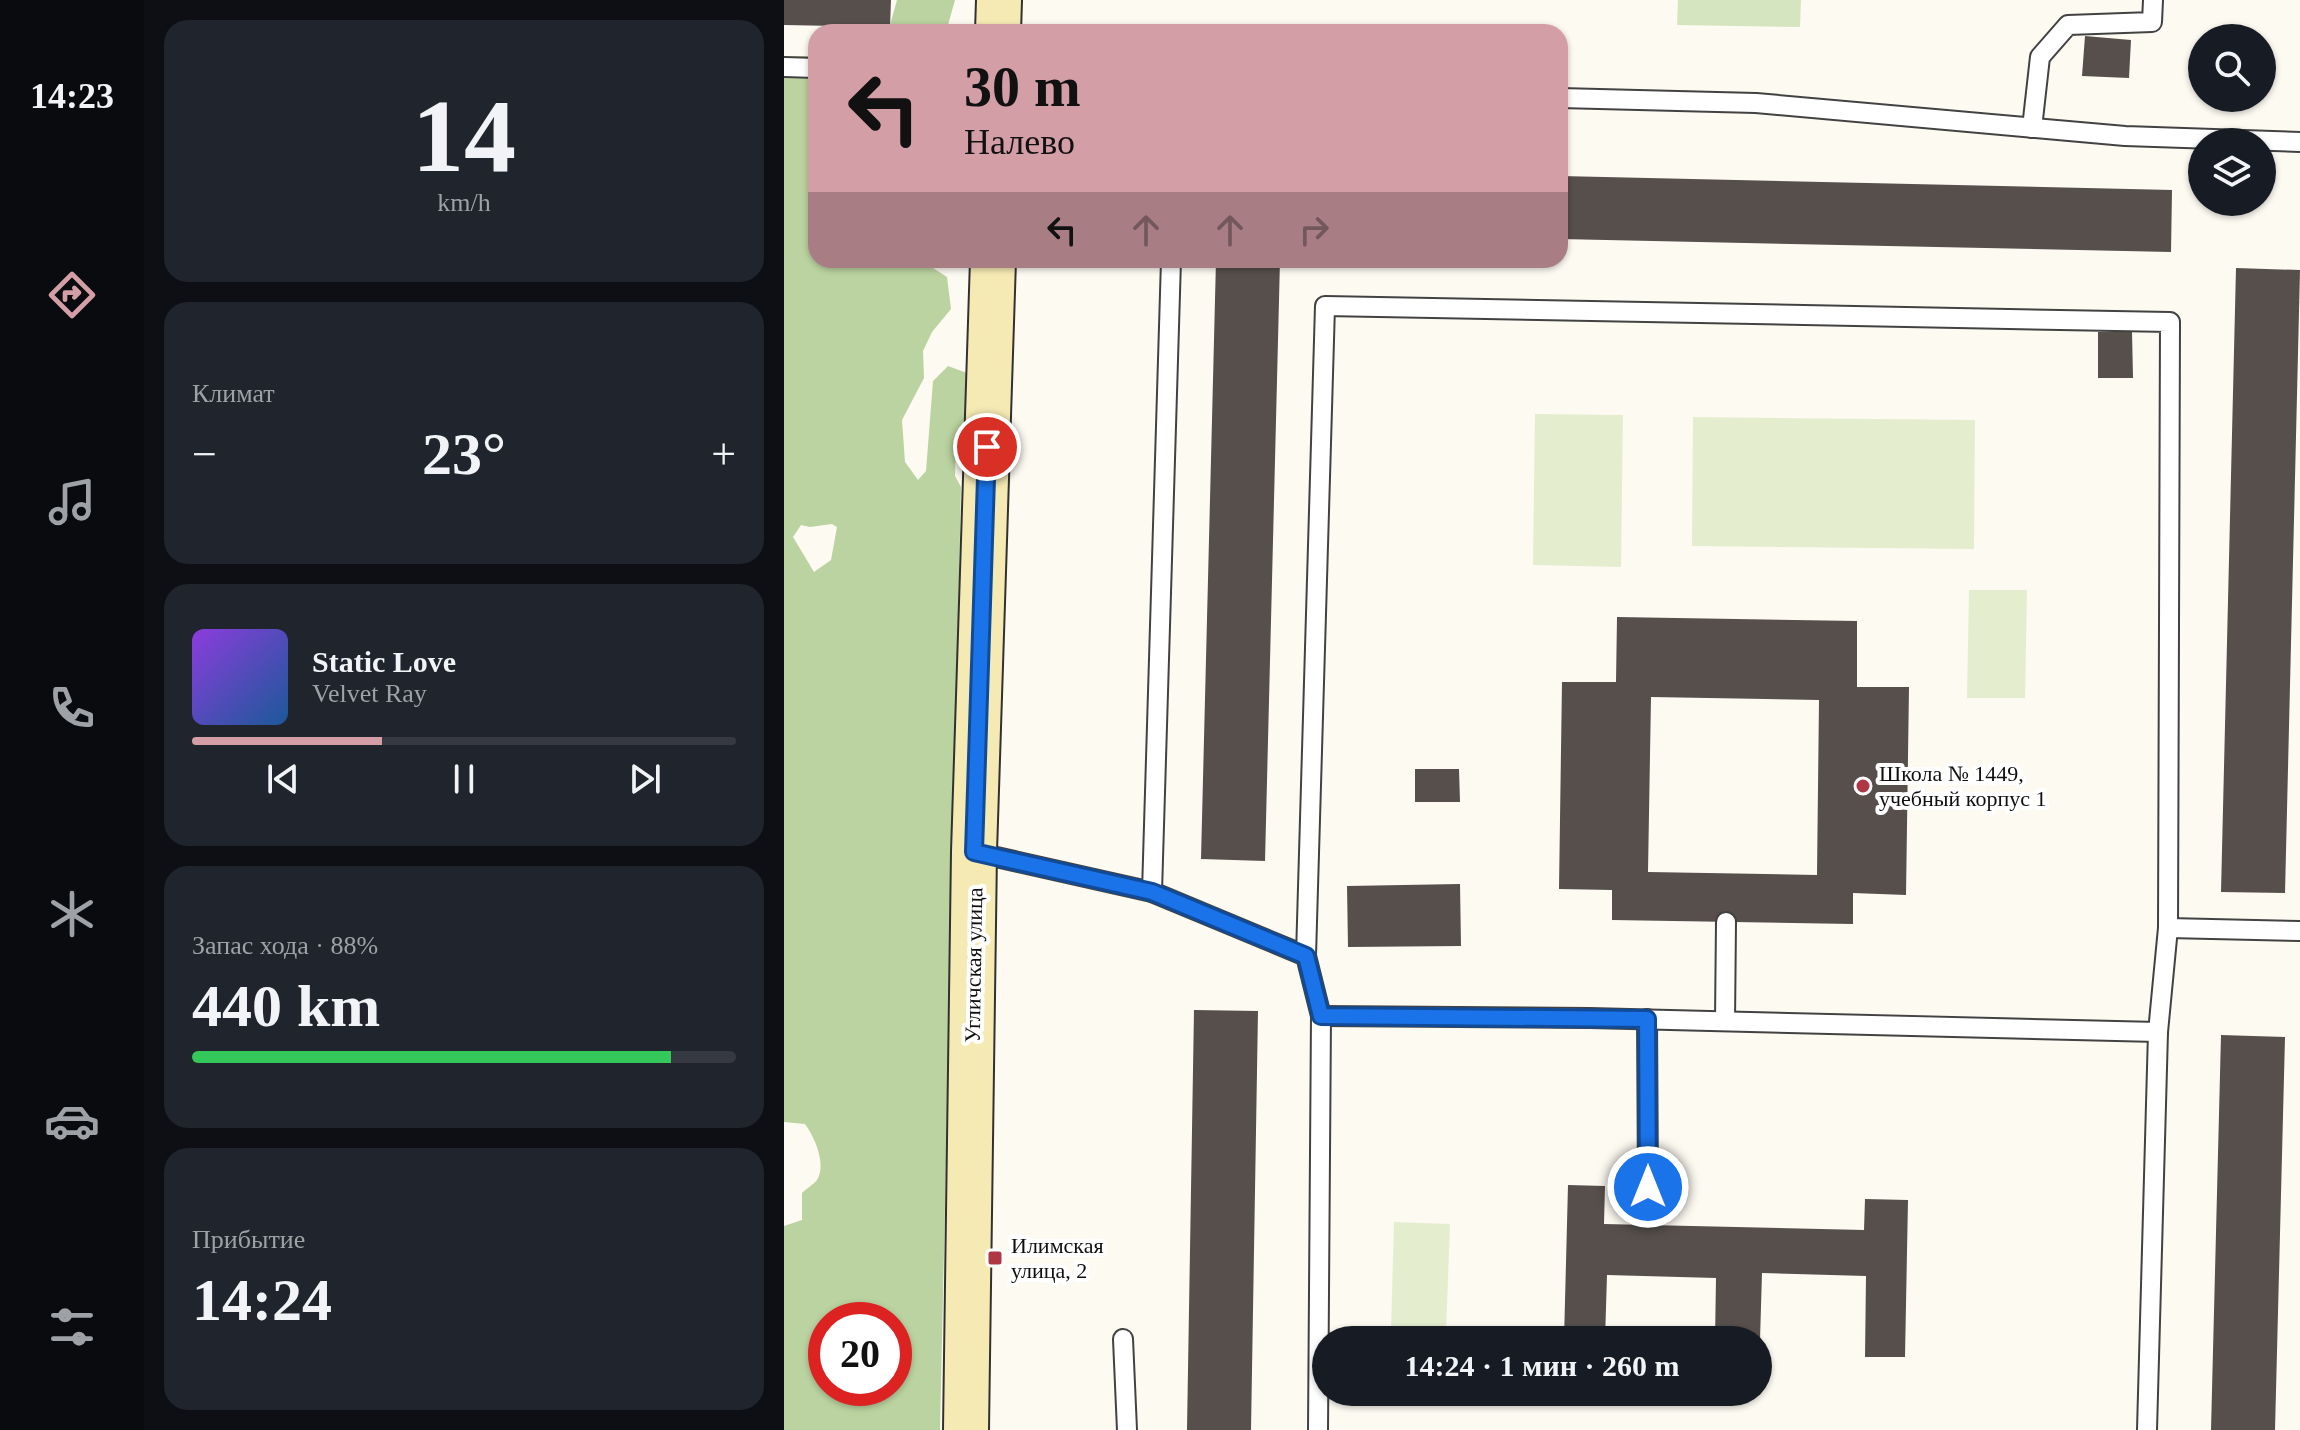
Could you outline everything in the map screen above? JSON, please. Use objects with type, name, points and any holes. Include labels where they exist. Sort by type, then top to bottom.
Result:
[{"type":"street","points":[[998,24],[999,0]]},
{"type":"street","name":"Угличская улица","points":[[966,1430],[974,852],[993,268]]},
{"type":"lane","points":[[2032,128],[2040,57],[2068,25],[2152,22],[2153,0]]},
{"type":"lane","points":[[784,67],[808,68]]},
{"type":"lane","points":[[1568,98],[1756,103],[2125,136],[2300,142]]},
{"type":"lane","points":[[1152,892],[1171,268]]},
{"type":"lane","points":[[1318,1430],[1321,1016],[1306,956],[1325,306],[2170,322],[2168,928],[2158,1032],[2147,1430]]},
{"type":"lane","points":[[974,852],[1152,892],[1306,956]]},
{"type":"lane","points":[[1725,1021],[1726,922]]},
{"type":"lane","points":[[2168,928],[2300,931]]},
{"type":"lane","points":[[1321,1016],[1647,1019],[2158,1032]]},
{"type":"lane","points":[[1647,1019],[1648,1187]]},
{"type":"lane","points":[[1123,1339],[1127,1430]]},
{"type":"green space","points":[[897,0],[955,0],[948,24],[890,24]]},
{"type":"green space","points":[[1678,0],[1801,0],[1800,27],[1677,25]]},
{"type":"green space","points":[[784,56],[808,56],[808,268],[933,268],[947,277],[951,309],[932,332],[923,351],[924,378],[902,420],[905,462],[918,480],[926,471],[933,381],[948,366],[967,373],[967,431],[956,445],[955,476],[961,487],[940,1430],[784,1430],[784,1226],[802,1220],[802,1193],[817,1180],[820,1173],[820,1158],[805,1124],[784,1122]],"holes":[[[832,524],[837,527],[831,560],[814,572],[793,537],[801,525]]]},
{"type":"green space","points":[[1535,414],[1623,415],[1621,567],[1533,565]]},
{"type":"green space","points":[[1693,417],[1975,420],[1974,549],[1692,546]]},
{"type":"green space","points":[[1969,590],[2027,590],[2025,698],[1967,698]]},
{"type":"green space","points":[[1394,1222],[1450,1224],[1446,1326],[1391,1326]]},
{"type":"building","points":[[784,0],[891,0],[890,24],[784,25]]},
{"type":"building","points":[[2085,36],[2131,40],[2129,78],[2082,76]]},
{"type":"building","points":[[1568,176],[2172,190],[2171,252],[1568,239]]},
{"type":"building","points":[[1216,268],[1280,268],[1265,861],[1201,859]]},
{"type":"building","points":[[2236,268],[2300,270],[2285,893],[2221,892]]},
{"type":"building","points":[[2098,332],[2132,332],[2133,378],[2098,378]]},
{"type":"building","name":"Школа № 1449, учебный корпус 1","points":[[1617,617],[1857,621],[1857,687],[1909,687],[1906,895],[1853,893],[1853,924],[1612,920],[1612,890],[1559,889],[1562,682],[1616,682]],"holes":[[[1651,697],[1819,700],[1817,875],[1648,872]]]},
{"type":"building","points":[[1415,769],[1459,769],[1460,802],[1415,802]]},
{"type":"building","points":[[1460,884],[1461,946],[1348,947],[1347,886]]},
{"type":"building","points":[[1194,1010],[1258,1011],[1251,1430],[1187,1430]]},
{"type":"building","points":[[2221,1035],[2285,1037],[2275,1430],[2211,1430]]},
{"type":"building","points":[[1568,1185],[1605,1186],[1604,1224],[1864,1230],[1865,1199],[1908,1200],[1905,1357],[1865,1357],[1866,1276],[1762,1273],[1760,1326],[1715,1326],[1716,1278],[1607,1275],[1605,1326],[1564,1326]]},
{"type":"place","name":"Школа № 1449, учебный корпус 1","points":[[1863,786]]},
{"type":"place","name":"Илимская улица, 2","points":[[995,1258]]},
{"type":"route","points":[[987,447],[974,852],[1152,892],[1306,956],[1321,1016],[1647,1019],[1648,1187]]}]
